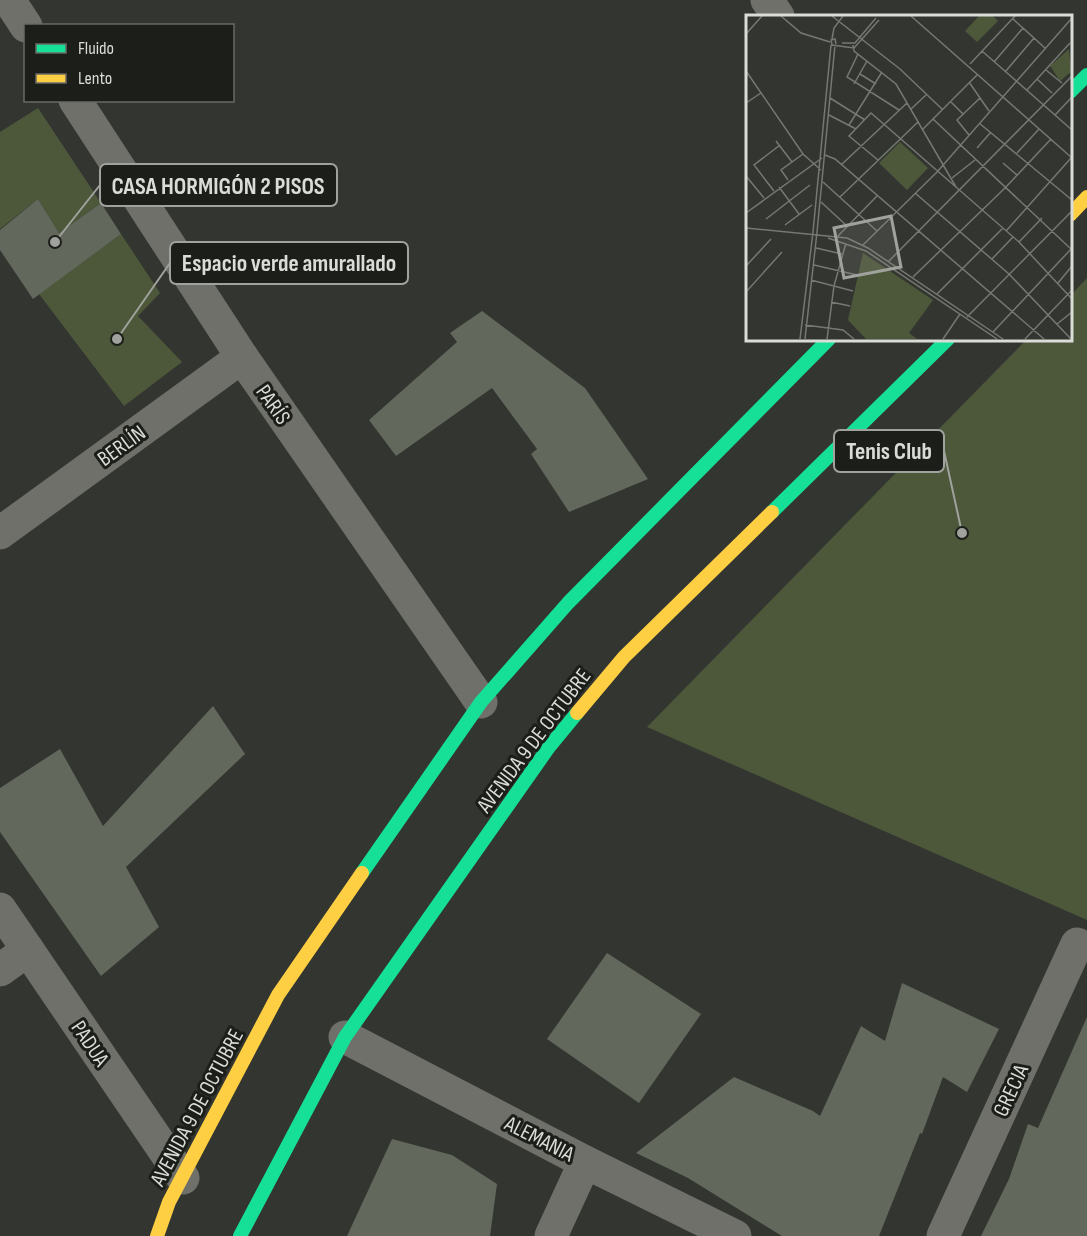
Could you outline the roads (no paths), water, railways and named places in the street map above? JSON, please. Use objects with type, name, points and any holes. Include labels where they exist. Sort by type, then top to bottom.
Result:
[{"type":"main road","points":[[1072,91],[1087,75]]},
{"type":"main road","points":[[1072,214],[1087,198]]},
{"type":"main road","name":"AVENIDA 9 DE OCTUBRE","points":[[158,1236],[169,1202],[279,995],[481,702],[568,603],[829,340]]},
{"type":"main road","name":"AVENIDA 9 DE OCTUBRE","points":[[240,1236],[345,1037],[549,747],[624,657],[947,340]]},
{"type":"street","points":[[9,0],[25,24]]},
{"type":"street","points":[[767,0],[777,15]]},
{"type":"street","name":"PARÍS","points":[[76,102],[242,357],[481,702]]},
{"type":"street","name":"BERLÍN","points":[[0,533],[242,357]]},
{"type":"street","name":"PADUA","points":[[0,909],[183,1178]]},
{"type":"street","name":"GRECIA","points":[[943,1236],[1077,944]]},
{"type":"street","points":[[0,970],[28,950]]},
{"type":"street","name":"ALEMANIA","points":[[345,1037],[585,1162],[735,1236]]},
{"type":"street","points":[[551,1236],[585,1162]]},
{"type":"place","name":"CASA HORMIGÓN 2 PISOS","points":[[55,242]]},
{"type":"place","name":"Espacio verde amurallado","points":[[117,339]]},
{"type":"place","name":"Tenis Club","points":[[962,533]]}]
